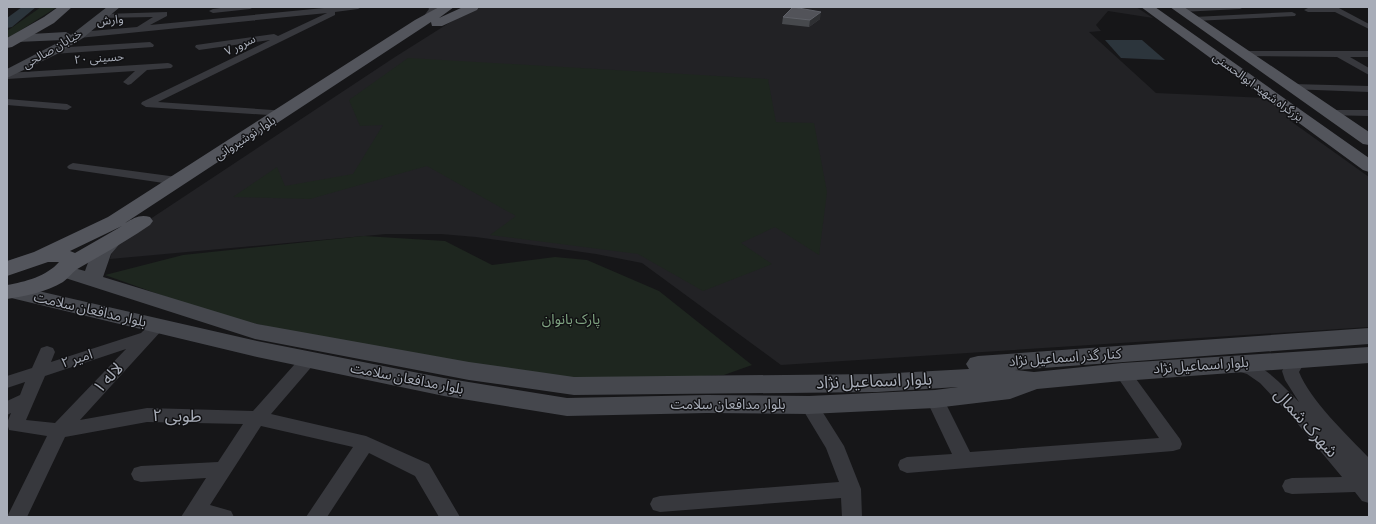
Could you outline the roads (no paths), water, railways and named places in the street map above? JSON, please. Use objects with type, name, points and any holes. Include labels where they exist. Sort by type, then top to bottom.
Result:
[{"type":"main road","points":[[12,41],[49,20],[66,7]]},
{"type":"main road","name":"خيابان صالحی","points":[[7,68],[66,36],[104,11],[114,7]]},
{"type":"main road","name":"بزرگراه شهید ابوالحسنی","points":[[1147,7],[1369,166]]},
{"type":"main road","name":"بلوار نوشیروانی","points":[[9,292],[43,282],[67,268],[177,181],[425,20],[456,8]]},
{"type":"main road","name":"بلوار نوشیروانی","points":[[114,231],[107,230],[106,232],[108,234],[135,226],[456,8]]},
{"type":"main road","name":"بزرگراه شهید ابوالحسنی","points":[[1178,8],[1369,140]]},
{"type":"main road","name":"خيابان صالحی","points":[[7,75],[54,51],[79,35],[104,11]]},
{"type":"main road","points":[[12,41],[66,36]]},
{"type":"main road","points":[[92,280],[102,253],[114,231]]},
{"type":"main road","name":"بلوار نوشیروانی","points":[[36,258],[114,231]]},
{"type":"main road","points":[[7,269],[36,258],[56,255],[65,255],[72,258],[67,268]]},
{"type":"main road","name":"بلوار مدافعان سلامت","points":[[67,268],[92,280],[255,331],[469,371],[574,386],[761,384]]},
{"type":"main road","points":[[77,306],[76,298],[81,293],[88,291],[122,290]]},
{"type":"main road","name":"بلوار مدافعان سلامت","points":[[9,292],[77,306],[152,331],[257,349],[444,387],[567,407],[707,404],[809,405]]},
{"type":"main road","name":"کنار گذر اسماعیل نژاد","points":[[761,384],[833,374],[1369,336]]},
{"type":"main road","name":"بلوار اسماعیل نژاد","points":[[761,384],[877,383],[1000,376],[1034,381],[1122,372],[1369,354]]},
{"type":"main road","name":"بلوار اسماعیل نژاد","points":[[809,405],[935,400],[1010,390],[1034,381]]},
{"type":"street","points":[[213,11],[250,7]]},
{"type":"street","points":[[262,17],[264,7]]},
{"type":"street","name":"وارش","points":[[79,35],[358,7]]},
{"type":"street","points":[[425,20],[433,9],[432,7]]},
{"type":"street","points":[[1178,8],[1240,7]]},
{"type":"street","name":"سرور ۷","points":[[283,113],[146,104],[344,8]]},
{"type":"street","points":[[1308,10],[1334,9],[1369,27]]},
{"type":"street","points":[[104,11],[164,14],[137,29]]},
{"type":"street","points":[[1194,19],[1292,14]]},
{"type":"street","points":[[199,47],[286,36]]},
{"type":"street","points":[[54,51],[150,44]]},
{"type":"street","points":[[1330,44],[1369,72]]},
{"type":"street","points":[[1276,48],[1286,54]]},
{"type":"street","points":[[1244,54],[1286,54],[1305,52],[1369,54]]},
{"type":"street","points":[[1305,52],[1319,65]]},
{"type":"street","name":"حسینی ٢٠","points":[[7,75],[168,66]]},
{"type":"street","points":[[128,82],[144,68]]},
{"type":"street","points":[[1292,87],[1369,89]]},
{"type":"street","points":[[7,102],[66,107]]},
{"type":"street","points":[[1329,113],[1369,113]]},
{"type":"street","points":[[73,167],[177,181]]},
{"type":"street","name":"امیر ۲","points":[[7,382],[152,331]]},
{"type":"street","name":"لاله ۱","points":[[17,517],[59,431],[152,331]]},
{"type":"street","points":[[7,408],[27,399],[47,352]]},
{"type":"street","points":[[224,517],[193,514],[257,418],[308,360]]},
{"type":"street","name":"شهرک شمال","points":[[1298,360],[1292,368],[1290,375],[1366,483]]},
{"type":"street","name":"شهرک شمال","points":[[1233,364],[1261,374],[1366,483]]},
{"type":"street","points":[[907,465],[964,459],[1173,444],[1122,372]]},
{"type":"street","name":"طوبی ۲","points":[[27,399],[15,425],[59,431],[148,415],[257,418],[366,443],[422,470],[450,517]]},
{"type":"street","points":[[935,400],[964,459]]},
{"type":"street","points":[[809,405],[835,446],[851,489],[852,517]]},
{"type":"street","points":[[1298,412],[1316,412]]},
{"type":"street","points":[[316,517],[366,443]]},
{"type":"street","points":[[141,474],[223,469]]},
{"type":"street","points":[[1292,486],[1366,483]]},
{"type":"street","points":[[660,504],[851,489]]},
{"type":"waterway","points":[[7,24],[30,7]]},
{"type":"park label","name":"پارک بانوان","points":[[571,320]]}]
